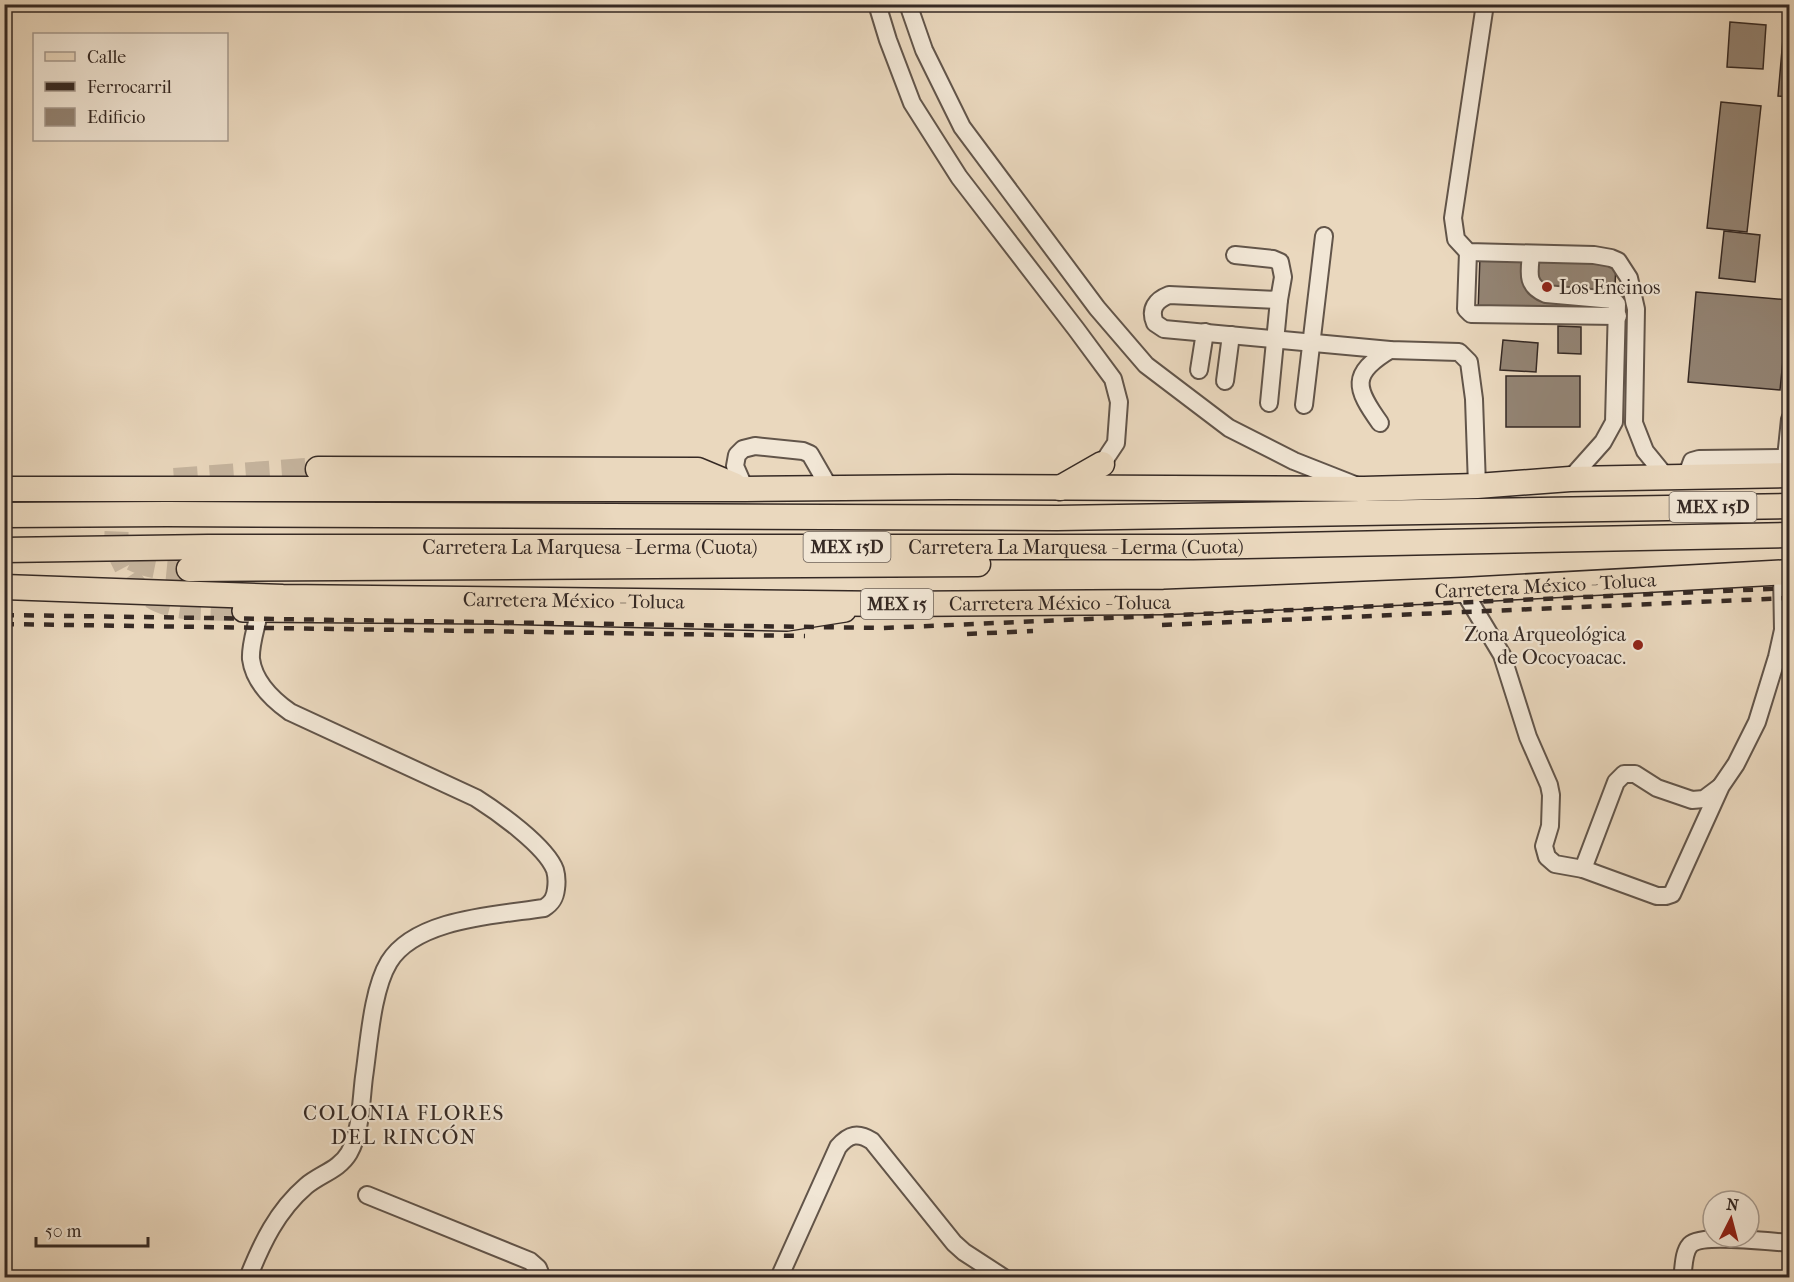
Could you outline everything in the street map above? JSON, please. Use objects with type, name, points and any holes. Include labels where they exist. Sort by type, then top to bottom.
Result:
[{"type":"highway","points":[[1059,489],[1102,464]]},
{"type":"highway","points":[[4,489],[829,487],[1364,489],[1477,486],[1570,479],[1676,478],[1788,464]]},
{"type":"highway","points":[[318,469],[698,470],[745,489]]},
{"type":"highway","name":"Carretera La Marquesa - Lerma (Cuota)","points":[[4,515],[1057,518],[1790,506]]},
{"type":"highway","name":"Carretera La Marquesa - Lerma (Cuota)","points":[[4,550],[208,547],[1193,547],[1790,535]]},
{"type":"highway","points":[[189,569],[1031,563],[1193,547]]},
{"type":"highway","name":"Carretera México - Toluca","points":[[4,587],[283,597],[893,604],[1164,602],[1463,590],[1786,572]]},
{"type":"main road","points":[[251,612],[788,620],[893,604]]},
{"type":"street","points":[[877,4],[912,104],[935,141],[958,177],[1077,329],[1113,379],[1119,402],[1116,443],[1102,464]]},
{"type":"street","points":[[908,4],[924,50],[962,127],[1097,308],[1146,364],[1228,428],[1294,461],[1364,489]]},
{"type":"street","points":[[1485,4],[1453,218],[1456,239],[1468,252],[1594,255],[1618,261],[1626,271],[1636,309],[1634,423],[1645,451],[1676,478]]},
{"type":"street","points":[[1304,405],[1324,236]]},
{"type":"street","points":[[1468,252],[1466,309],[1471,315],[1618,316]]},
{"type":"street","points":[[1235,255],[1273,259],[1280,262],[1283,277],[1269,403]]},
{"type":"street","points":[[1531,255],[1529,278],[1533,287],[1546,294],[1616,301],[1618,316],[1614,422],[1603,442],[1570,479]]},
{"type":"street","points":[[1279,300],[1169,295],[1155,304],[1152,312],[1155,323],[1164,328],[1390,350],[1454,351],[1467,358],[1474,399],[1477,486]]},
{"type":"street","points":[[1572,316],[1573,297]]},
{"type":"street","points":[[1199,370],[1205,332]]},
{"type":"street","points":[[1225,381],[1231,334]]},
{"type":"street","points":[[1380,423],[1363,398],[1360,380],[1364,370],[1373,360],[1390,350]]},
{"type":"street","points":[[1788,464],[1790,418]]},
{"type":"street","points":[[1614,422],[1634,423]]},
{"type":"street","points":[[745,489],[735,466],[737,455],[743,449],[755,446],[803,451],[810,454],[829,487]]},
{"type":"street","points":[[1463,590],[1502,655],[1528,737],[1549,785],[1551,819],[1544,846],[1547,857],[1555,864],[1583,869],[1657,896],[1666,896],[1672,894],[1721,786],[1736,764],[1757,722],[1777,657],[1782,630],[1786,572]]},
{"type":"street","points":[[248,1278],[262,1240],[276,1218],[308,1185],[336,1168],[350,1151],[357,1129],[374,1010],[384,972],[390,960],[400,949],[424,933],[450,922],[544,908],[553,900],[557,880],[551,863],[535,845],[504,816],[476,798],[290,712],[275,701],[262,686],[251,660],[251,612]]},
{"type":"street","points":[[1583,869],[1620,776],[1628,772],[1635,774],[1657,788],[1692,800],[1704,799],[1721,786]]},
{"type":"street","points":[[779,1278],[838,1147],[843,1140],[855,1135],[862,1135],[872,1141],[964,1252],[1004,1278]]},
{"type":"street","points":[[367,1195],[530,1262],[538,1268],[542,1278]]},
{"type":"street","points":[[1682,1278],[1686,1253],[1696,1241],[1716,1239],[1790,1243]]},
{"type":"building","points":[[1730,22],[1766,25],[1763,69],[1727,67]]},
{"type":"building","points":[[1784,27],[1790,27],[1790,97],[1778,96]]},
{"type":"building","points":[[1721,102],[1761,106],[1747,232],[1707,228]]},
{"type":"building","points":[[1724,231],[1760,235],[1755,282],[1719,278]]},
{"type":"building","name":"Los Encinos","points":[[1480,256],[1616,261],[1614,314],[1478,313]]},
{"type":"building","points":[[1696,292],[1789,300],[1780,390],[1688,382]]},
{"type":"building","points":[[1558,326],[1581,327],[1581,354],[1558,353]]},
{"type":"building","points":[[1503,340],[1538,343],[1536,372],[1500,370]]},
{"type":"building","points":[[1506,376],[1580,376],[1580,427],[1506,427]]},
{"type":"tunnel","points":[[174,480],[318,469]]},
{"type":"tunnel","points":[[125,497],[117,518],[116,548],[141,563],[189,569]]},
{"type":"tunnel","points":[[116,548],[126,571],[138,587],[151,598],[166,605],[182,608],[243,611]]},
{"type":"railway","points":[[4,615],[883,628],[1790,588]]},
{"type":"railway","points":[[1162,625],[1790,598]]},
{"type":"railway","points":[[4,624],[805,636]]},
{"type":"railway","points":[[967,634],[1033,631]]},
{"type":"place","name":"Los Encinos","points":[[1547,287]]},
{"type":"place","name":"Zona Arqueológica de Ococyoacac.","points":[[1638,645]]},
{"type":"district","name":"COLONIA FLORES DEL RINCÓN","points":[[404,1125]]}]
